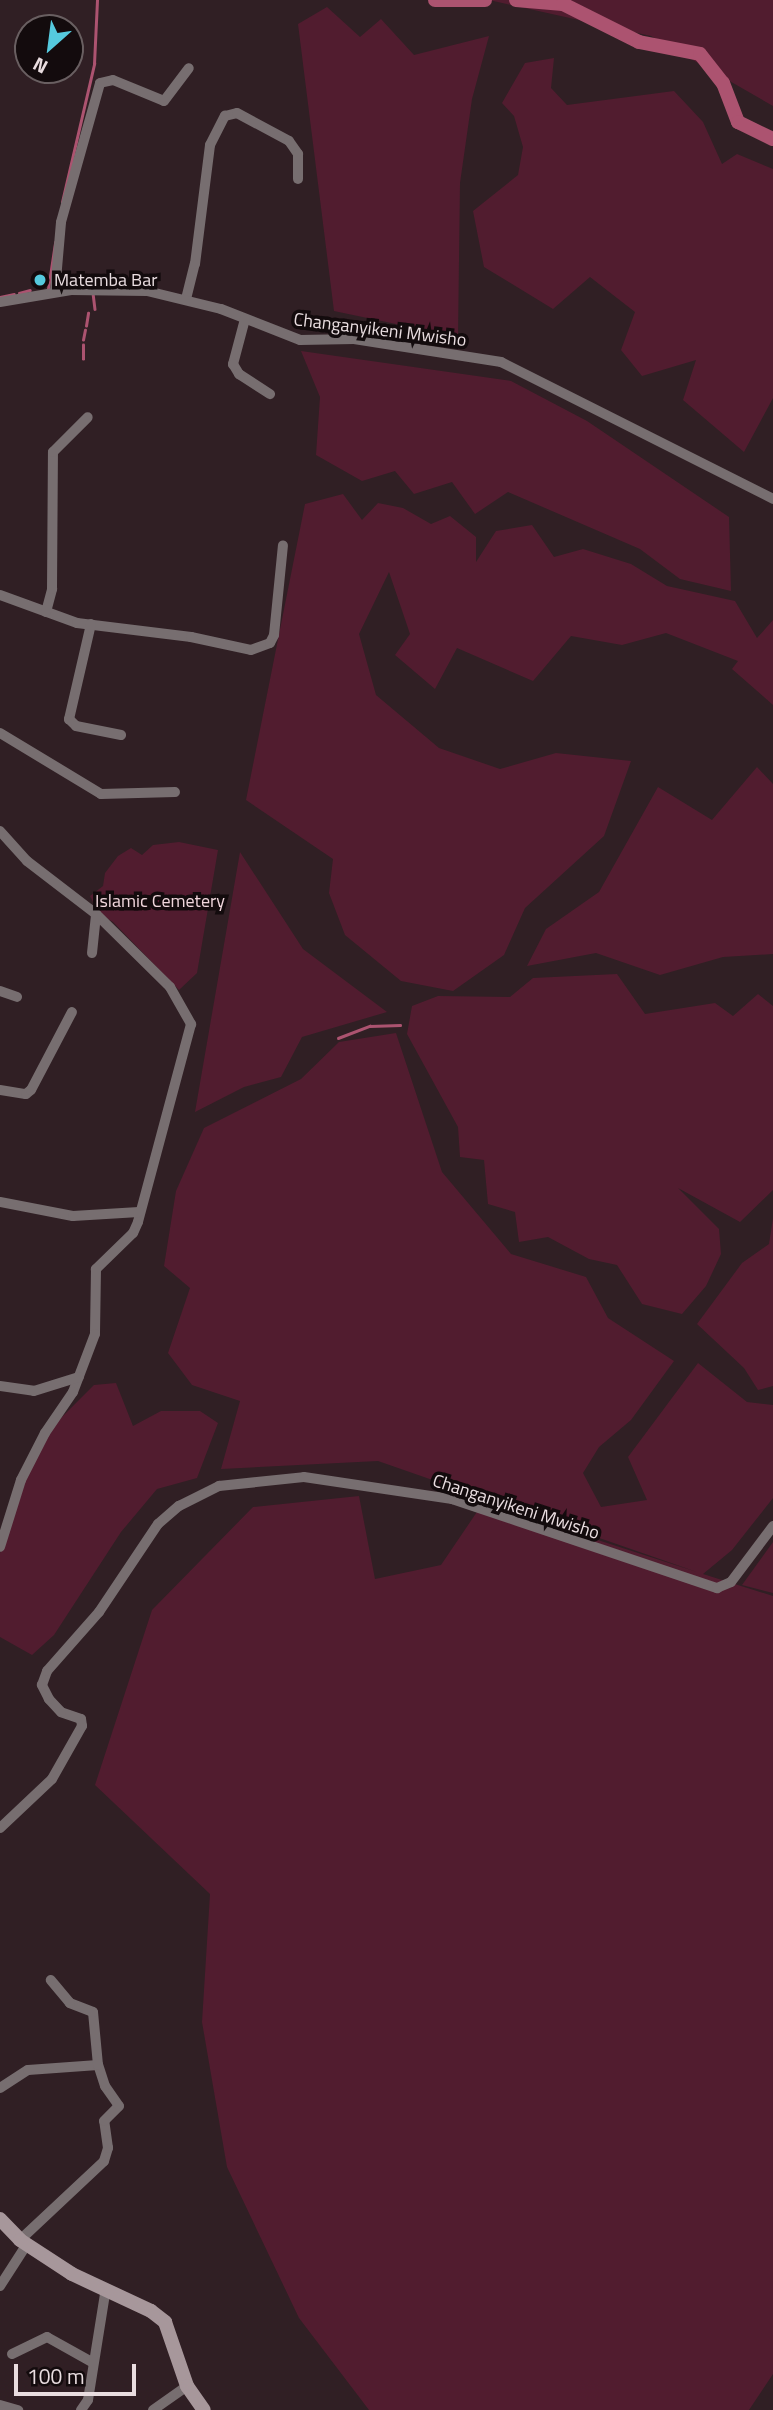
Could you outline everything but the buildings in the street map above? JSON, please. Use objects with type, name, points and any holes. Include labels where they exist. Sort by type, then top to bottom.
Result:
[{"type":"street","points":[[55,291],[61,222],[100,83],[113,80],[164,101],[189,68]]},
{"type":"street","points":[[186,299],[195,264],[210,145],[225,116],[237,114],[289,141],[298,154],[298,179]]},
{"type":"street","name":"Changanyikeni Mwisho","points":[[0,302],[55,291],[108,289],[186,299],[300,340],[354,339],[501,362],[773,499]]},
{"type":"street","points":[[245,320],[233,364],[239,374],[270,394]]},
{"type":"street","points":[[47,612],[52,589],[53,452],[88,417]]},
{"type":"street","points":[[0,595],[91,624],[191,637],[237,649],[260,648],[274,635],[283,545]]},
{"type":"street","points":[[91,624],[69,719],[76,726],[121,735]]},
{"type":"street","points":[[0,733],[101,794],[175,792]]},
{"type":"street","points":[[0,831],[27,861],[96,914],[170,987],[191,1024],[133,1233],[101,1262],[93,1276],[97,1326],[79,1377],[21,1480],[0,1547]]},
{"type":"street","points":[[92,953],[96,914]]},
{"type":"street","points":[[0,992],[17,997]]},
{"type":"street","points":[[0,1090],[26,1094],[31,1090],[72,1012]]},
{"type":"street","points":[[0,1202],[73,1216],[139,1212]]},
{"type":"street","points":[[0,1386],[34,1391],[79,1377]]},
{"type":"street","name":"Changanyikeni Mwisho","points":[[1,1825],[52,1779],[82,1726],[81,1719],[61,1712],[49,1699],[43,1685],[47,1671],[99,1612],[158,1524],[179,1506],[219,1486],[304,1477],[452,1499],[717,1588],[731,1583],[773,1526]]},
{"type":"street","points":[[0,2286],[23,2242],[108,2155],[104,2121],[119,2105],[105,2086],[98,2065],[93,2012],[70,2003],[51,1980]]},
{"type":"street","points":[[0,2088],[28,2070],[98,2065]]},
{"type":"street","points":[[0,2219],[23,2242],[72,2274],[106,2288],[165,2322],[187,2386],[204,2410]]},
{"type":"street","points":[[85,2408],[106,2288]]},
{"type":"street","points":[[12,2354],[47,2337],[92,2362]]},
{"type":"street","points":[[153,2410],[187,2386]]},
{"type":"street","points":[[0,2405],[18,2410]]},
{"type":"green space","points":[[489,0],[773,0],[773,106],[651,36]]},
{"type":"green space","points":[[327,7],[360,37],[381,19],[414,55],[489,36],[472,99],[460,183],[458,337],[334,311],[298,24]]},
{"type":"green space","points":[[554,58],[551,88],[567,105],[674,91],[703,122],[722,164],[737,154],[773,169],[773,398],[744,452],[683,400],[696,360],[642,376],[621,350],[635,312],[590,277],[553,309],[484,267],[473,211],[518,175],[523,147],[514,116],[502,103],[525,63]]},
{"type":"green space","points":[[301,351],[511,381],[587,421],[729,517],[731,591],[680,579],[640,549],[508,492],[475,514],[452,482],[414,494],[395,471],[362,481],[316,455],[320,397]]},
{"type":"green space","points":[[343,494],[362,520],[378,503],[403,508],[431,524],[450,516],[476,537],[476,562],[496,531],[532,525],[554,557],[583,549],[631,564],[667,586],[735,601],[757,638],[773,620],[773,705],[732,669],[738,661],[666,633],[622,645],[571,636],[533,681],[457,648],[435,689],[395,655],[410,634],[389,572],[359,634],[376,695],[439,748],[500,769],[556,753],[631,761],[604,836],[525,908],[504,955],[453,991],[401,981],[345,935],[329,893],[333,859],[246,800],[305,504]]},
{"type":"green space","points":[[757,767],[773,784],[773,954],[723,957],[660,975],[596,953],[527,966],[546,929],[599,892],[658,787],[712,820]]},
{"type":"green space","name":"Islamic Cemetery","points":[[179,842],[218,850],[197,973],[179,990],[113,922],[99,914],[90,896],[103,886],[105,873],[118,856],[131,848],[142,855],[153,845]]},
{"type":"green space","points":[[240,852],[303,949],[387,1012],[302,1037],[281,1077],[244,1087],[195,1112]]},
{"type":"green space","points":[[617,974],[645,1014],[715,1003],[733,1016],[758,994],[773,1006],[773,1190],[740,1222],[678,1188],[719,1229],[721,1254],[706,1286],[682,1314],[642,1304],[617,1265],[589,1259],[548,1237],[519,1242],[515,1212],[488,1204],[484,1160],[460,1157],[458,1127],[407,1034],[412,1006],[438,996],[510,997],[533,978]]},
{"type":"green space","points":[[396,1033],[442,1172],[511,1254],[586,1277],[608,1318],[674,1361],[631,1420],[599,1447],[583,1473],[601,1507],[647,1500],[628,1457],[698,1363],[747,1402],[773,1405],[773,1498],[732,1550],[703,1574],[773,1596],[773,2374],[749,2410],[369,2410],[299,2318],[227,2167],[202,2022],[210,1894],[95,1785],[152,1610],[253,1507],[359,1496],[375,1579],[441,1565],[483,1503],[697,1572],[378,1461],[221,1469],[240,1401],[192,1385],[168,1353],[190,1288],[164,1266],[176,1191],[204,1128],[301,1079],[339,1042]]},
{"type":"green space","points":[[773,1218],[773,1386],[758,1390],[744,1368],[697,1324],[742,1263],[769,1244]]},
{"type":"green space","points":[[116,1383],[133,1426],[161,1411],[200,1411],[218,1423],[197,1478],[157,1489],[121,1532],[54,1635],[32,1655],[0,1637],[0,1553],[19,1484],[52,1427],[94,1385]]},
{"type":"green space","points":[[773,1542],[773,1593],[742,1585]]},
{"type":"waterway","points":[[62,202],[94,64],[97,0]]},
{"type":"waterway","points":[[435,0],[485,0]]},
{"type":"waterway","points":[[516,0],[563,4],[639,42],[700,54],[723,83],[738,122],[773,139]]},
{"type":"waterway","points":[[48,289],[55,243]]},
{"type":"waterway","points":[[19,293],[30,290]]},
{"type":"waterway","points":[[93,293],[95,309]]},
{"type":"waterway","points":[[0,297],[14,294]]},
{"type":"waterway","points":[[86,326],[88,313]]},
{"type":"waterway","points":[[83,340],[85,330]]},
{"type":"waterway","points":[[83,345],[83,359]]},
{"type":"waterway","points":[[338,1038],[370,1026],[400,1025]]},
{"type":"place","name":"Matemba Bar","points":[[40,280]]}]
